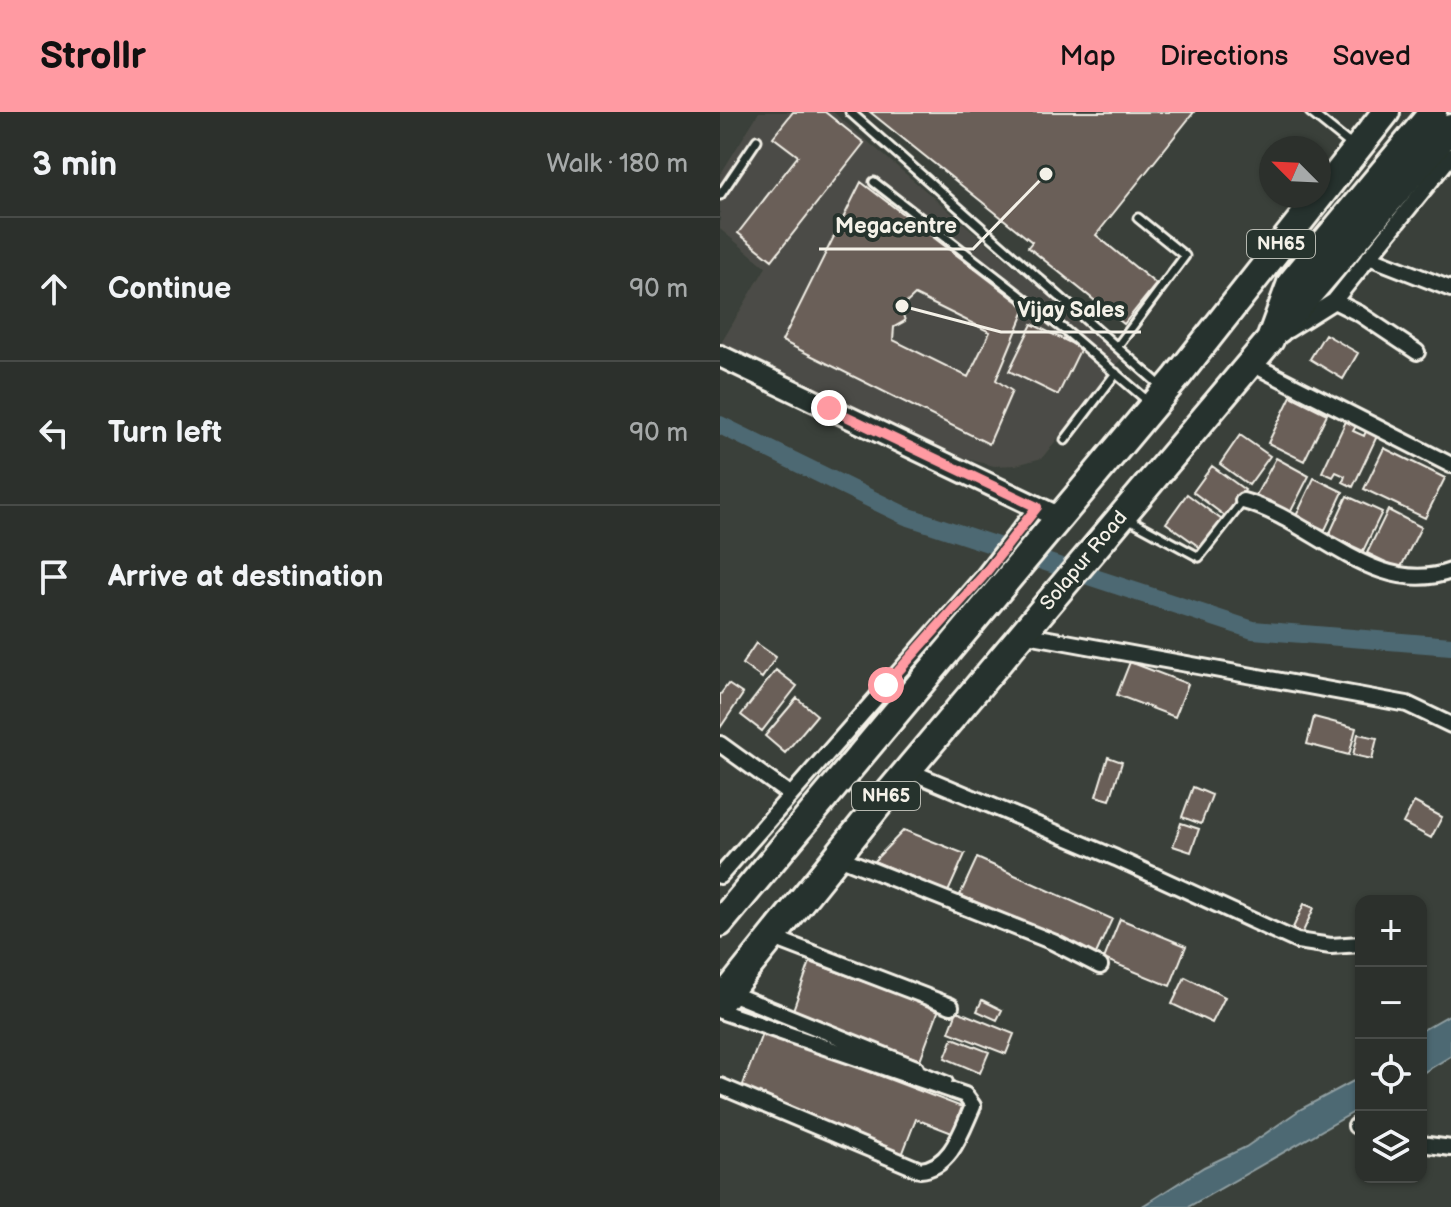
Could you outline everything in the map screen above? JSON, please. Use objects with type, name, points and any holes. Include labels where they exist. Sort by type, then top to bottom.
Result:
[{"type":"highway","name":"NH65","points":[[720,923],[996,576],[1042,521],[1160,398],[1386,112]]},
{"type":"highway","name":"Solapur Road","points":[[723,1001],[907,770],[1270,340],[1291,283],[1433,112]]},
{"type":"highway","points":[[1270,340],[1441,154],[1451,128]]},
{"type":"street","points":[[1270,340],[1334,301],[1369,257],[1441,154]]},
{"type":"street","points":[[1369,257],[1451,289]]},
{"type":"street","points":[[1334,301],[1360,314],[1417,352]]},
{"type":"street","points":[[720,356],[1042,521]]},
{"type":"street","points":[[1250,363],[1451,465]]},
{"type":"street","points":[[1243,501],[1386,573],[1432,578],[1451,571]]},
{"type":"street","points":[[720,876],[789,794],[996,576]]},
{"type":"street","points":[[1022,634],[1407,704],[1451,725]]},
{"type":"street","points":[[720,744],[789,794]]},
{"type":"street","points":[[907,770],[1116,858],[1297,941],[1331,946],[1355,944]]},
{"type":"street","points":[[836,856],[1053,942],[1100,966]]},
{"type":"street","points":[[771,937],[951,1006]]},
{"type":"street","points":[[723,1001],[916,1068]]},
{"type":"street","points":[[720,1086],[920,1170],[927,1169],[953,1151],[973,1106],[965,1095],[723,1001]]},
{"type":"street","points":[[1427,1145],[1451,1148]]},
{"type":"lane","points":[[850,112],[1117,347],[1160,398]]},
{"type":"lane","points":[[1310,112],[1356,149]]},
{"type":"lane","points":[[720,195],[757,140]]},
{"type":"lane","points":[[874,182],[1116,373],[1160,398]]},
{"type":"lane","points":[[1117,347],[1185,256],[1138,218]]},
{"type":"lane","points":[[1065,440],[1116,373]]},
{"type":"lane","points":[[1122,514],[1199,557],[1243,501]]},
{"type":"lane","points":[[916,1068],[948,1081]]},
{"type":"shaded area","points":[[759,112],[833,112],[1122,358],[1042,458],[1016,465],[994,466],[967,459],[720,345],[766,267],[720,229],[720,175]]},
{"type":"water","points":[[1451,1014],[1451,1056],[1427,1070],[1427,1039],[1427,1028]]},
{"type":"water","points":[[1355,1080],[1355,1111],[1188,1207],[1141,1207],[1204,1167],[1246,1147],[1301,1109]]},
{"type":"building","points":[[793,112],[825,112],[864,143],[772,260],[738,233],[798,156],[773,137]]},
{"type":"building","points":[[870,112],[1194,112],[1096,235],[1156,284],[1124,324],[1028,247],[1032,242]]},
{"type":"building","points":[[861,182],[1026,308],[996,380],[1012,391],[989,444],[782,341]],"holes":[[[915,295],[990,332],[968,377],[893,340],[894,327],[905,321],[901,308]]]},
{"type":"building","points":[[1032,324],[1081,348],[1058,395],[1009,371]]},
{"type":"building","points":[[1325,334],[1358,353],[1343,379],[1310,359]]},
{"type":"building","points":[[1291,396],[1327,414],[1304,461],[1268,443]]},
{"type":"building","points":[[1346,421],[1356,426],[1353,431],[1364,436],[1366,431],[1377,436],[1353,487],[1343,482],[1345,476],[1336,472],[1333,477],[1322,472]]},
{"type":"building","points":[[1240,435],[1270,456],[1249,485],[1220,464]]},
{"type":"building","points":[[1384,448],[1445,478],[1425,518],[1364,489]]},
{"type":"building","points":[[1276,458],[1309,476],[1290,513],[1256,495]]},
{"type":"building","points":[[1212,466],[1245,490],[1225,516],[1193,492]]},
{"type":"building","points":[[1314,478],[1343,492],[1325,530],[1296,516]]},
{"type":"building","points":[[1187,494],[1222,520],[1201,548],[1166,523]]},
{"type":"building","points":[[1347,496],[1382,512],[1363,551],[1329,535]]},
{"type":"building","points":[[1388,510],[1421,527],[1400,569],[1367,553]]},
{"type":"building","points":[[756,643],[776,657],[762,678],[742,664]]},
{"type":"building","points":[[1130,662],[1188,684],[1175,717],[1117,695]]},
{"type":"building","points":[[776,670],[797,686],[762,731],[741,715]]},
{"type":"building","points":[[728,684],[743,694],[720,728],[720,695]]},
{"type":"building","points":[[797,698],[817,715],[785,753],[765,736]]},
{"type":"building","points":[[1314,717],[1356,728],[1349,755],[1307,744]]},
{"type":"building","points":[[1358,734],[1377,738],[1372,759],[1353,755]]},
{"type":"building","points":[[1108,757],[1122,762],[1110,800],[1096,796]]},
{"type":"building","points":[[1193,787],[1212,795],[1201,824],[1182,817]]},
{"type":"building","points":[[1414,802],[1442,817],[1431,838],[1403,823]]},
{"type":"building","points":[[1181,823],[1199,829],[1191,852],[1173,846]]},
{"type":"building","points":[[904,830],[965,854],[948,892],[874,861]]},
{"type":"building","points":[[977,858],[1112,919],[1095,956],[960,895]]},
{"type":"building","points":[[1304,904],[1314,908],[1301,936],[1291,932]]},
{"type":"building","points":[[1120,919],[1186,946],[1170,986],[1104,959]]},
{"type":"building","points":[[810,962],[939,1009],[920,1060],[792,1013]]},
{"type":"building","points":[[1185,977],[1225,997],[1212,1023],[1172,1004]]},
{"type":"building","points":[[982,1000],[1002,1010],[997,1020],[977,1011]]},
{"type":"building","points":[[957,1011],[1014,1034],[1006,1054],[949,1032]]},
{"type":"building","points":[[763,1031],[962,1107],[952,1133],[916,1119],[902,1155],[740,1093]]},
{"type":"building","points":[[953,1038],[989,1052],[980,1073],[945,1058]]},
{"type":"waterway","points":[[720,425],[906,516],[1253,630],[1451,646]]},
{"type":"place","name":"Megacentre","points":[[1046,174]]},
{"type":"place","name":"Vijay Sales","points":[[902,306]]},
{"type":"route","points":[[829,408],[1037,507],[983,576],[886,685]]}]
